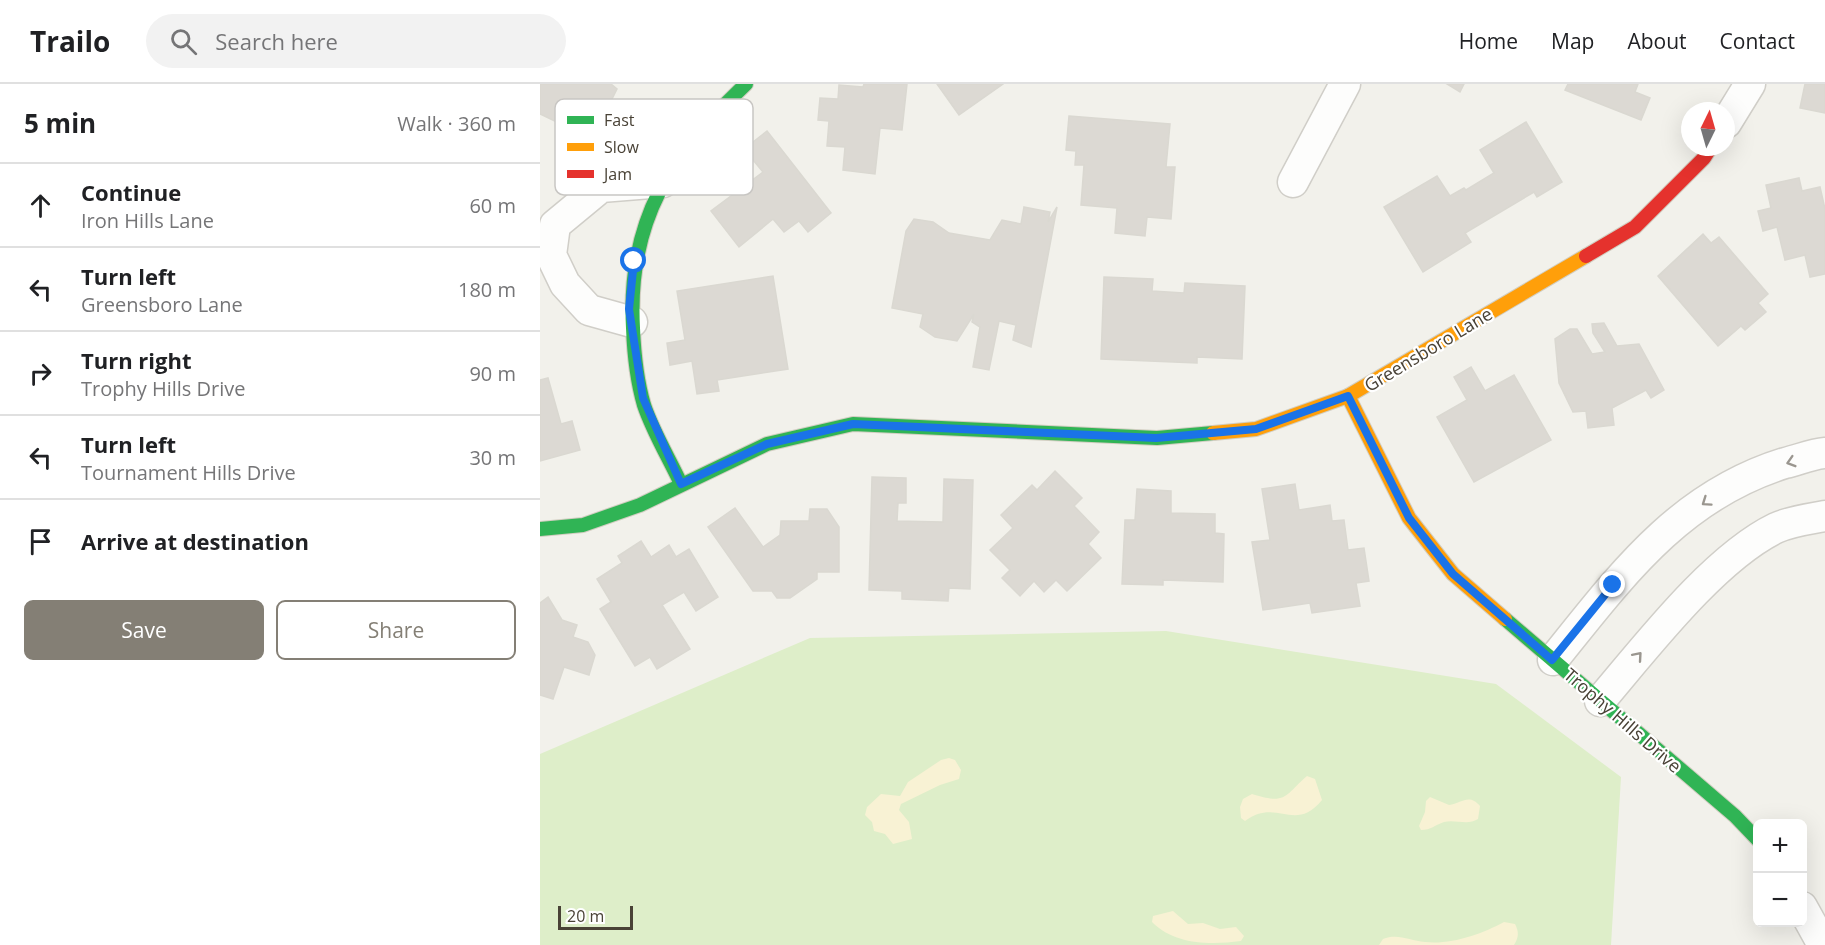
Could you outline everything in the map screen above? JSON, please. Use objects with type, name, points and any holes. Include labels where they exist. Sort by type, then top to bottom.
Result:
[{"type":"street","points":[[730,99],[746,84]]},
{"type":"street","points":[[1293,182],[1345,84]]},
{"type":"street","points":[[1735,108],[1750,84]]},
{"type":"street","name":"Greensboro Lane","points":[[540,529],[583,525],[640,505],[767,444],[853,424],[1156,438],[1256,429],[1348,396],[1635,227],[1705,156]]},
{"type":"street","points":[[591,195],[555,225],[551,255],[565,284],[589,310],[632,322]]},
{"type":"street","points":[[656,195],[649,210],[634,261],[629,309],[643,398],[681,484]]},
{"type":"street","name":"Trophy Hills Drive","points":[[1348,396],[1409,518],[1453,574],[1736,816],[1753,835]]},
{"type":"street","points":[[1552,660],[1613,585],[1662,532],[1723,490],[1757,472],[1825,453]]},
{"type":"street","points":[[1600,701],[1656,636],[1730,558],[1777,528],[1825,516]]},
{"type":"street","points":[[1807,914],[1823,945]]},
{"type":"green space","points":[[1166,631],[1496,684],[1621,777],[1611,945],[540,945],[540,754],[810,638]]},
{"type":"sand","points":[[949,758],[955,760],[961,770],[959,779],[940,785],[901,804],[899,810],[909,822],[912,839],[893,844],[885,834],[874,831],[872,822],[865,815],[867,807],[881,794],[900,796],[908,782],[941,760]]},
{"type":"sand","points":[[1307,776],[1315,779],[1322,800],[1312,810],[1294,815],[1267,812],[1245,821],[1241,818],[1240,807],[1243,799],[1252,794],[1272,799],[1284,797]]},
{"type":"sand","points":[[1430,797],[1449,805],[1472,800],[1480,806],[1478,819],[1470,822],[1444,822],[1421,830],[1419,826],[1425,812],[1426,801]]},
{"type":"sand","points":[[1173,911],[1188,924],[1203,923],[1220,929],[1236,927],[1244,936],[1241,941],[1194,942],[1171,935],[1152,922],[1153,916]]},
{"type":"sand","points":[[1504,922],[1515,924],[1518,937],[1514,945],[1379,945],[1383,939],[1388,937],[1425,942],[1456,940],[1486,931]]},
{"type":"building","points":[[540,84],[611,84],[617,89],[612,99],[555,99],[555,121],[540,114]]},
{"type":"building","points":[[864,84],[907,84],[902,130],[880,128],[875,174],[843,170],[845,147],[827,146],[829,121],[818,120],[820,98],[838,99],[839,85],[863,87]]},
{"type":"building","points":[[937,84],[1003,84],[959,115]]},
{"type":"building","points":[[1447,84],[1464,84],[1460,92]]},
{"type":"building","points":[[1568,84],[1638,84],[1635,92],[1650,98],[1641,120],[1565,90]]},
{"type":"building","points":[[1805,84],[1825,84],[1825,113],[1800,108]]},
{"type":"building","points":[[1069,116],[1170,124],[1166,167],[1175,167],[1171,219],[1147,217],[1145,236],[1115,233],[1117,208],[1081,205],[1084,165],[1075,165],[1076,151],[1066,150]]},
{"type":"building","points":[[1526,122],[1562,182],[1537,197],[1534,192],[1465,233],[1471,242],[1423,272],[1384,207],[1437,176],[1450,196],[1464,188],[1466,190],[1494,173],[1480,150]]},
{"type":"building","points":[[767,131],[831,213],[808,232],[799,221],[784,232],[773,219],[739,247],[711,211],[732,195],[753,195],[753,180],[763,172],[753,160],[753,142]]},
{"type":"building","points":[[1799,178],[1802,191],[1820,187],[1825,209],[1825,274],[1810,277],[1805,255],[1785,260],[1777,227],[1763,231],[1758,211],[1771,208],[1766,185]]},
{"type":"building","points":[[1024,207],[1050,212],[1048,222],[1057,207],[1031,347],[1013,340],[1016,325],[999,321],[989,370],[973,367],[980,327],[972,322],[974,314],[957,341],[935,337],[920,327],[923,314],[892,308],[906,231],[914,219],[933,222],[949,233],[990,240],[1002,220],[1021,224]]},
{"type":"building","points":[[1703,234],[1711,243],[1719,237],[1768,294],[1758,303],[1766,312],[1745,330],[1741,326],[1718,346],[1658,276]]},
{"type":"building","points":[[773,276],[788,369],[717,380],[719,391],[697,394],[692,361],[670,365],[667,343],[685,340],[677,291]]},
{"type":"building","points":[[1104,277],[1153,279],[1152,291],[1184,293],[1185,283],[1245,286],[1242,359],[1197,357],[1197,363],[1101,359]]},
{"type":"building","points":[[1604,323],[1617,346],[1639,344],[1664,390],[1651,398],[1646,390],[1612,408],[1614,425],[1588,428],[1586,411],[1573,412],[1559,383],[1555,339],[1570,329],[1577,329],[1592,354],[1605,352],[1593,333],[1592,324]]},
{"type":"building","points":[[1471,367],[1485,391],[1514,375],[1551,440],[1474,482],[1437,417],[1467,400],[1454,377]]},
{"type":"building","points":[[548,378],[561,424],[572,421],[580,450],[540,461],[540,380]]},
{"type":"building","points":[[1055,471],[1082,498],[1074,506],[1099,532],[1088,544],[1101,558],[1067,591],[1056,580],[1044,592],[1034,581],[1020,596],[1002,578],[1010,570],[990,550],[1013,528],[1001,515],[1032,485],[1037,490]]},
{"type":"building","points":[[872,477],[906,478],[906,503],[898,503],[897,521],[943,522],[944,479],[973,480],[970,589],[949,588],[948,601],[902,599],[902,591],[869,590]]},
{"type":"building","points":[[1295,484],[1299,510],[1330,505],[1332,521],[1344,520],[1348,550],[1364,548],[1369,581],[1356,583],[1360,606],[1312,613],[1310,603],[1263,610],[1252,542],[1270,540],[1262,489]]},
{"type":"building","points":[[1137,489],[1171,491],[1171,513],[1215,514],[1215,533],[1224,534],[1223,582],[1163,580],[1163,585],[1122,584],[1125,520],[1135,520]]},
{"type":"building","points":[[735,508],[763,547],[780,535],[781,521],[809,521],[810,509],[827,509],[839,527],[839,572],[817,572],[817,579],[790,598],[777,598],[772,591],[753,591],[708,527]]},
{"type":"building","points":[[641,541],[651,557],[669,545],[676,557],[689,549],[718,597],[696,611],[684,592],[662,605],[690,649],[657,669],[650,657],[635,666],[600,609],[611,602],[597,579],[622,563],[618,556]]},
{"type":"building","points":[[548,597],[562,620],[577,625],[573,637],[588,642],[595,655],[589,675],[564,667],[553,699],[540,695],[540,603]]},
{"type":"traffic: fast","points":[[730,99],[746,84]]},
{"type":"traffic: fast","points":[[658,195],[646,222],[633,289],[635,357],[644,405],[681,484]]},
{"type":"traffic: fast","points":[[540,529],[583,525],[640,505],[767,444],[853,424],[1157,438],[1213,433]]},
{"type":"traffic: fast","points":[[1505,619],[1735,816],[1753,835]]},
{"type":"traffic: slow","points":[[1213,433],[1256,429],[1348,396],[1586,256]]},
{"type":"traffic: slow","points":[[1348,396],[1409,518],[1453,574],[1505,619]]},
{"type":"traffic: jam","points":[[1586,256],[1635,227],[1705,156]]},
{"type":"route","points":[[634,261],[629,309],[643,398],[681,484],[767,444],[853,424],[1156,438],[1256,429],[1348,396],[1409,518],[1453,574],[1552,660],[1613,585]]}]
